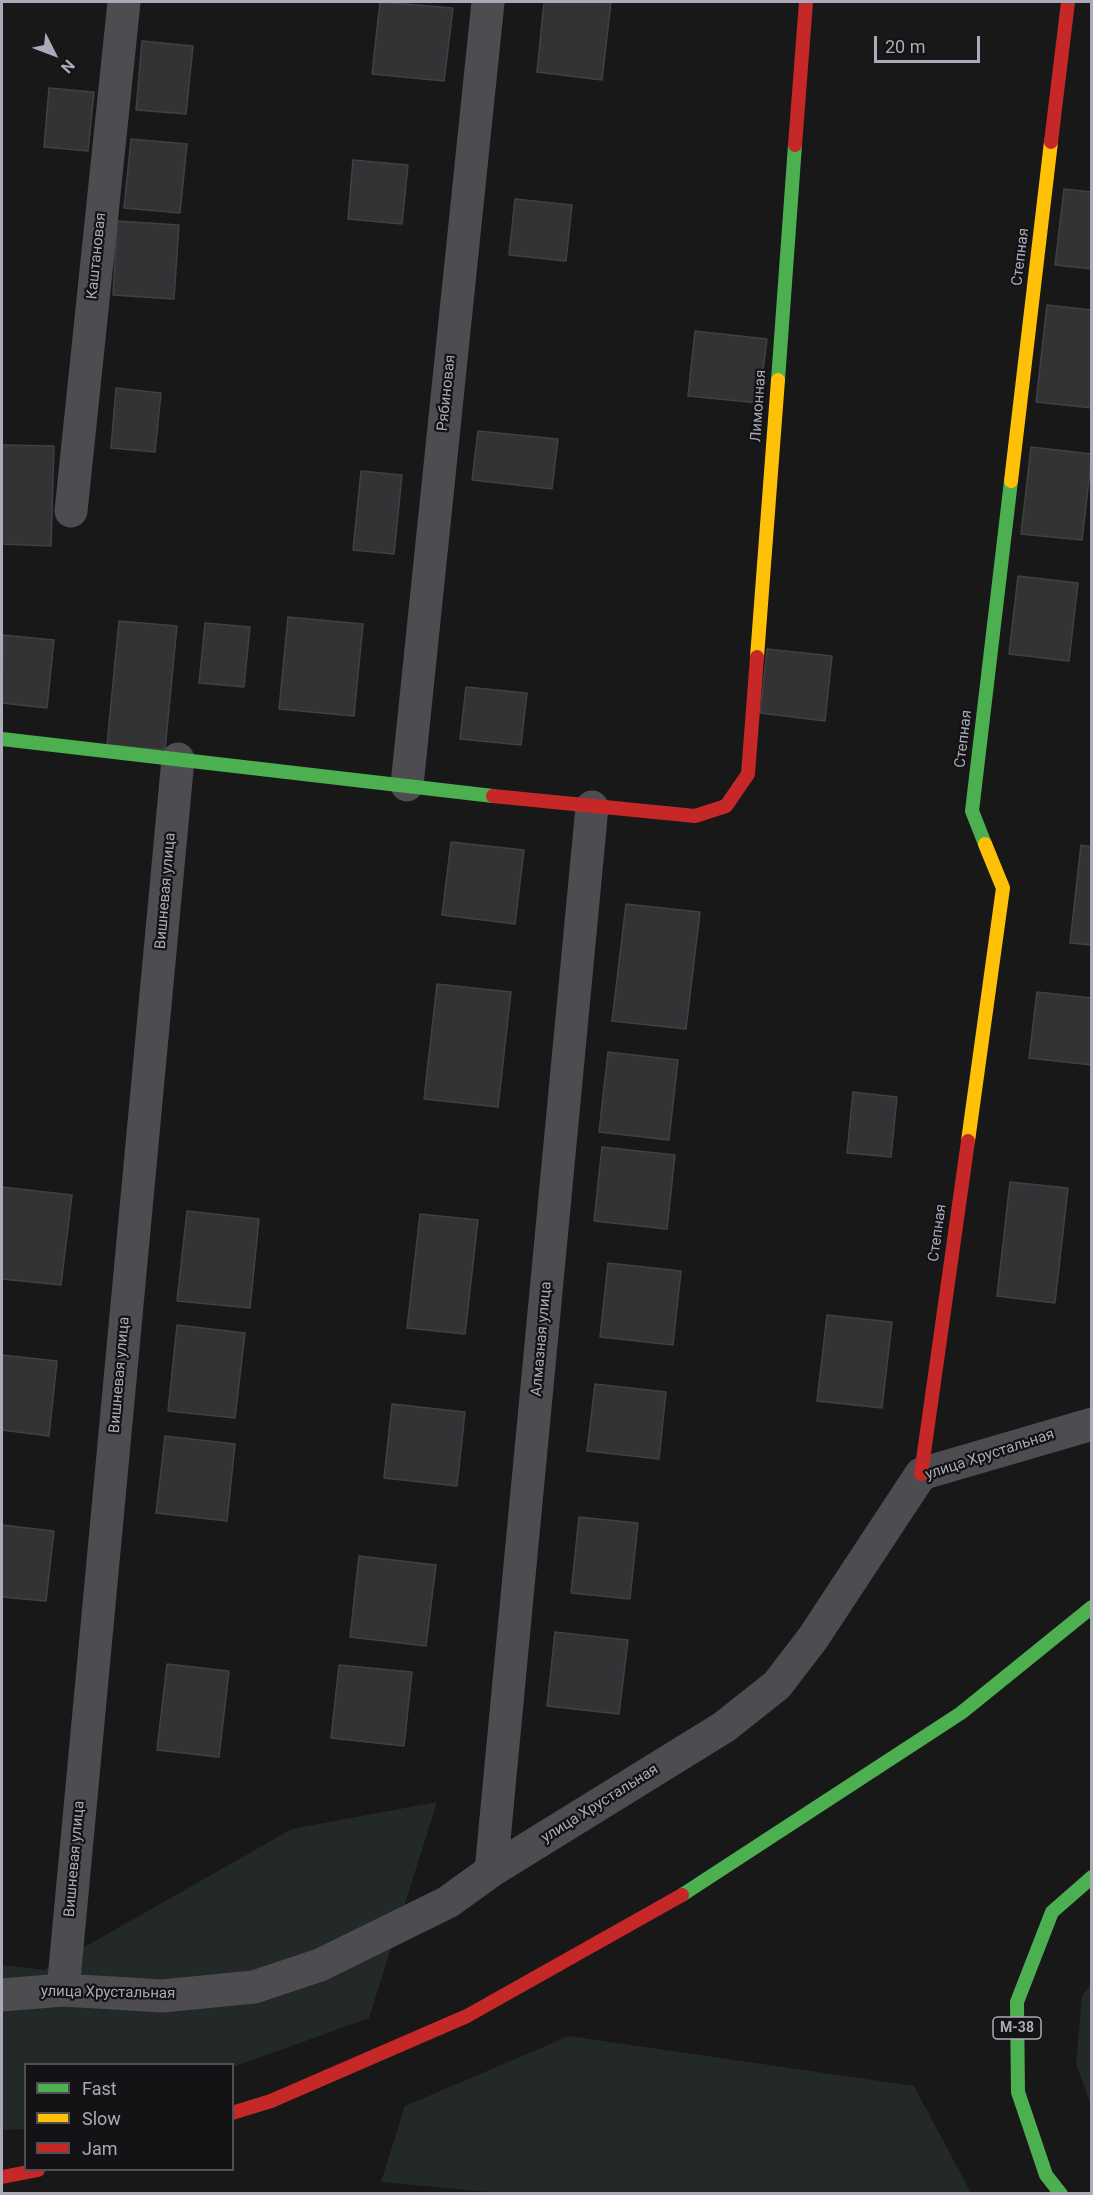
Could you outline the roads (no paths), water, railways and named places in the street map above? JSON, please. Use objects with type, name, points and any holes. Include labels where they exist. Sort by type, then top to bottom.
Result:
[{"type":"main road","name":"Лимонная","points":[[592,807],[695,816],[726,806],[748,774],[806,2]]},
{"type":"main road","name":"Степная","points":[[921,1474],[1003,888],[972,811],[1068,2]]},
{"type":"main road","points":[[2,739],[592,807]]},
{"type":"main road","points":[[234,2112],[271,2101],[466,2016],[674,1901],[961,1713],[1092,1607]]},
{"type":"main road","name":"M-38","points":[[1061,2193],[1046,2175],[1018,2092],[1017,2002],[1052,1912],[1092,1877]]},
{"type":"main road","points":[[2,2177],[29,2171]]},
{"type":"street","name":"Каштановая","points":[[70,512],[124,2]]},
{"type":"street","name":"Рябиновая","points":[[407,785],[488,2]]},
{"type":"street","name":"Вишневая улица","points":[[63,1990],[178,759]]},
{"type":"street","name":"Алмазная улица","points":[[491,1870],[592,807]]},
{"type":"street","name":"улица Хрустальная","points":[[2,1995],[63,1990],[162,1996],[254,1987],[320,1965],[448,1902],[491,1870],[724,1727],[777,1685],[813,1638],[921,1474],[1092,1424]]}]
